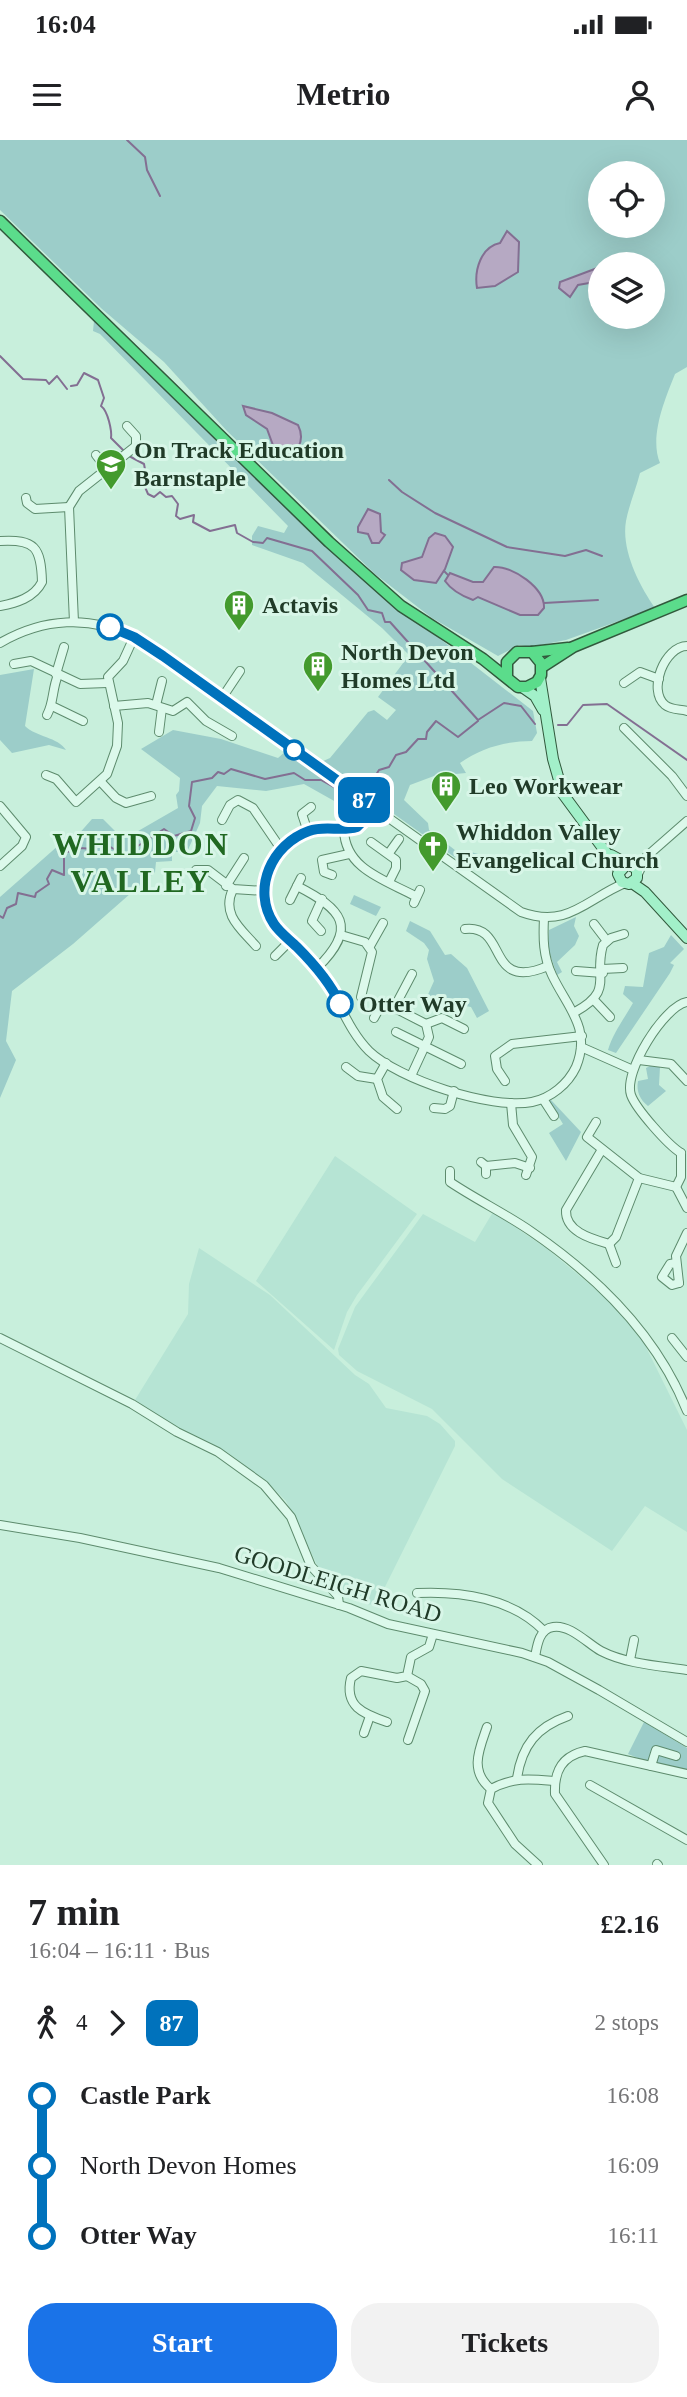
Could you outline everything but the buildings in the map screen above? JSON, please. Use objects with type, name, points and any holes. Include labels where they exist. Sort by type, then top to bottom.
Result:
[{"type":"highway","points":[[0,221],[367,578],[401,606],[522,687],[532,685],[541,673],[573,647]]},
{"type":"highway","points":[[483,659],[501,661],[522,650],[532,652],[573,647],[687,600]]},
{"type":"highway","points":[[532,652],[541,673]]},
{"type":"highway","points":[[507,677],[505,667],[509,658]]},
{"type":"main road","points":[[541,673],[553,759],[563,794],[586,829],[687,938]]},
{"type":"main road","points":[[522,687],[539,701],[549,724]]},
{"type":"street","points":[[74,622],[69,507],[79,491],[131,450],[137,439],[127,426]]},
{"type":"street","points":[[96,455],[107,469]]},
{"type":"street","points":[[26,498],[27,503],[35,509],[69,507]]},
{"type":"street","points":[[32,545],[38,536]]},
{"type":"street","points":[[0,541],[19,540],[32,545],[40,555],[40,587],[17,603],[0,606]]},
{"type":"street","points":[[1,640],[36,626],[74,622],[109,627],[134,637],[508,903],[522,912],[544,918],[568,915],[610,889],[687,821]]},
{"type":"street","points":[[44,776],[56,779],[74,805],[101,782],[111,767],[119,734],[107,683],[134,637]]},
{"type":"street","points":[[687,646],[679,646],[669,655],[659,679],[657,692],[663,703],[687,711]]},
{"type":"street","points":[[47,715],[52,706],[64,647]]},
{"type":"street","points":[[14,664],[31,662],[80,684],[107,683]]},
{"type":"street","points":[[222,698],[240,671]]},
{"type":"street","points":[[624,683],[640,672],[659,679]]},
{"type":"street","points":[[159,732],[162,681]]},
{"type":"street","points":[[114,706],[140,702],[173,711],[190,700],[206,721],[232,736]]},
{"type":"street","points":[[52,706],[83,721]]},
{"type":"street","points":[[624,728],[672,776],[687,796]]},
{"type":"street","points":[[101,782],[116,798],[126,803],[153,793]]},
{"type":"street","points":[[222,820],[230,805],[238,800],[253,808],[281,849]]},
{"type":"street","points":[[0,806],[26,837],[22,846],[0,866]]},
{"type":"street","points":[[308,832],[302,814],[311,807]]},
{"type":"street","points":[[376,808],[357,827],[344,830],[323,828],[308,832],[281,849],[269,868],[265,891],[274,925],[317,968],[331,988],[353,1033],[367,1049],[386,1063],[411,1076],[454,1091],[511,1103],[543,1098],[559,1088],[572,1075],[582,1036],[575,1012],[548,966],[544,951],[544,918]]},
{"type":"street","points":[[344,830],[349,854],[359,866],[416,896]]},
{"type":"street","points":[[388,853],[399,839]]},
{"type":"street","points":[[371,842],[388,853],[397,865],[389,882]]},
{"type":"street","points":[[332,875],[324,872],[323,860],[349,854]]},
{"type":"street","points":[[244,858],[230,888],[227,903],[230,916],[256,946]]},
{"type":"street","points":[[196,870],[212,872],[230,888],[265,891]]},
{"type":"street","points":[[290,900],[299,882],[337,913],[341,935],[334,950],[317,968]]},
{"type":"street","points":[[321,931],[312,921],[322,899]]},
{"type":"street","points":[[361,997],[373,958],[370,946],[383,923]]},
{"type":"street","points":[[594,925],[607,941]]},
{"type":"street","points":[[465,929],[476,928],[485,932],[504,965],[513,972],[527,974],[548,966]]},
{"type":"street","points":[[341,935],[370,946]]},
{"type":"street","points":[[575,1012],[594,1000],[602,987],[601,951],[607,941],[624,936]]},
{"type":"street","points":[[275,956],[290,941]]},
{"type":"street","points":[[359,965],[369,969]]},
{"type":"street","points":[[576,971],[623,968]]},
{"type":"street","points":[[394,1008],[412,974]]},
{"type":"street","points":[[594,1000],[610,1017]]},
{"type":"street","points":[[374,1018],[383,1002],[426,1024],[442,1018],[464,1029]]},
{"type":"street","points":[[676,1187],[681,1177],[684,1151],[631,1095],[633,1070],[639,1060],[671,1009],[687,1002]]},
{"type":"street","points":[[411,1076],[429,1037],[426,1024]]},
{"type":"street","points":[[396,1032],[461,1064]]},
{"type":"street","points":[[505,1081],[497,1069],[495,1056],[512,1044],[582,1036]]},
{"type":"street","points":[[581,1048],[633,1070]]},
{"type":"street","points":[[639,1060],[671,1065],[687,1081]]},
{"type":"street","points":[[386,1063],[377,1079],[383,1097],[397,1109]]},
{"type":"street","points":[[346,1067],[358,1076],[377,1079]]},
{"type":"street","points":[[434,1108],[445,1109],[450,1106],[454,1091]]},
{"type":"street","points":[[543,1098],[554,1116]]},
{"type":"street","points":[[484,1167],[515,1163],[528,1171],[532,1157],[513,1125],[511,1103]]},
{"type":"street","points":[[596,1122],[587,1137],[601,1151],[639,1178],[676,1187],[687,1208]]},
{"type":"street","points":[[601,1151],[565,1215],[585,1236],[609,1244]]},
{"type":"street","points":[[450,1171],[450,1182],[533,1233],[626,1310],[664,1366],[687,1411]]},
{"type":"street","points":[[609,1244],[624,1223],[639,1178]]},
{"type":"street","points":[[687,1233],[676,1263],[679,1283],[687,1290]]},
{"type":"street","points":[[609,1244],[616,1263]]},
{"type":"street","points":[[676,1263],[670,1264],[662,1277],[667,1283],[679,1283]]},
{"type":"street","points":[[0,1338],[132,1404],[177,1432],[218,1451],[264,1485],[291,1517],[311,1566],[338,1596],[339,1605]]},
{"type":"street","points":[[672,1338],[687,1357]]},
{"type":"street","name":"GOODLEIGH ROAD","points":[[0,1525],[80,1538],[219,1568],[339,1605],[388,1624],[535,1657],[600,1690],[687,1742]]},
{"type":"street","points":[[417,1594],[452,1592],[479,1598],[516,1609],[544,1631]]},
{"type":"street","points":[[535,1657],[544,1631],[555,1626],[604,1653],[687,1670]]},
{"type":"street","points":[[407,1676],[411,1657],[429,1647],[433,1634]]},
{"type":"street","points":[[630,1660],[635,1640]]},
{"type":"street","points":[[387,1722],[360,1712],[349,1696],[353,1675],[361,1671],[397,1678],[407,1676],[421,1684],[425,1692],[421,1719],[408,1740]]},
{"type":"street","points":[[364,1733],[370,1716]]},
{"type":"street","points":[[517,1778],[522,1755],[534,1735],[551,1722],[568,1716]]},
{"type":"street","points":[[487,1727],[477,1757],[477,1769],[491,1789],[488,1803],[515,1844],[538,1865]]},
{"type":"street","points":[[650,1766],[656,1750],[676,1756]]},
{"type":"street","points":[[604,1865],[555,1794],[554,1781],[557,1771],[568,1757],[585,1751],[687,1774]]},
{"type":"street","points":[[491,1789],[517,1778],[554,1781]]},
{"type":"street","points":[[590,1785],[687,1840]]},
{"type":"shaded area","points":[[0,140],[687,140],[687,367],[675,374],[667,395],[657,430],[660,463],[640,473],[627,515],[625,532],[633,567],[655,608],[566,640],[531,647],[519,645],[498,656],[432,618],[375,574],[227,431],[164,362],[102,309],[0,210]]},
{"type":"shaded area","points":[[507,231],[519,242],[518,272],[495,286],[477,288],[480,260],[488,249],[500,243]]},
{"type":"shaded area","points":[[588,272],[588,283],[578,285],[570,297],[559,288],[560,282]]},
{"type":"shaded area","points":[[94,321],[390,600],[533,711],[537,733],[532,741],[513,742],[485,749],[460,763],[466,773],[434,776],[410,785],[404,800],[428,823],[429,830],[464,857],[471,852],[478,854],[467,866],[321,762],[330,758],[368,712],[374,710],[387,720],[396,710],[378,697],[409,655],[382,628],[303,563],[252,545],[252,536],[258,526],[284,533],[288,526],[100,334],[93,331]]},
{"type":"shaded area","points":[[243,406],[272,413],[298,425],[301,438],[294,453],[291,456],[274,448],[267,429],[246,415]]},
{"type":"shaded area","points":[[368,509],[380,514],[381,532],[385,535],[379,543],[372,543],[368,534],[358,532]]},
{"type":"shaded area","points":[[435,533],[445,536],[453,547],[445,569],[436,583],[414,580],[401,570],[402,563],[422,557],[429,538]]},
{"type":"shaded area","points":[[494,567],[510,570],[534,586],[543,600],[544,608],[538,615],[520,615],[478,597],[473,600],[458,593],[445,581],[450,573],[473,582],[483,582]]},
{"type":"shaded area","points":[[34,669],[25,726],[58,742],[66,750],[49,745],[12,753],[0,740],[0,675]]},
{"type":"shaded area","points":[[173,730],[221,739],[278,758],[286,751],[344,792],[336,802],[304,784],[266,791],[217,786],[202,806],[200,823],[187,852],[172,852],[172,861],[156,862],[155,872],[73,944],[12,991],[6,1041],[16,1060],[0,1098],[0,897],[68,837],[77,836],[92,819],[103,819],[121,837],[126,838],[178,808],[176,795],[180,778],[141,749]]},
{"type":"shaded area","points":[[354,895],[381,907],[376,916],[350,904]]},
{"type":"shaded area","points":[[576,917],[574,926],[579,936],[575,945],[557,962],[562,972],[557,975],[548,948],[549,930]]},
{"type":"shaded area","points":[[410,921],[430,931],[445,955],[451,954],[467,968],[489,1011],[477,1018],[471,1007],[426,999],[434,981],[427,959],[429,950],[424,943],[406,931]]},
{"type":"shaded area","points":[[671,935],[684,949],[670,963],[674,965],[670,973],[616,1053],[608,1050],[633,1003],[623,994],[625,986],[643,987],[649,953],[664,947]]},
{"type":"shaded area","points":[[660,1067],[659,1085],[666,1091],[648,1106],[639,1095],[638,1081],[648,1079],[646,1068]]},
{"type":"shaded area","points":[[551,1100],[581,1132],[566,1161],[549,1133],[563,1124],[549,1101]]},
{"type":"shaded area","points":[[335,1156],[417,1214],[357,1295],[347,1312],[334,1350],[256,1281]]},
{"type":"shaded area","points":[[493,1212],[546,1248],[616,1306],[641,1337],[687,1430],[687,1532],[645,1506],[612,1551],[502,1479],[432,1409],[357,1371],[339,1355],[338,1349],[355,1307],[423,1214],[475,1242]]},
{"type":"shaded area","points":[[199,1248],[270,1295],[355,1375],[369,1384],[386,1408],[427,1416],[440,1424],[455,1441],[455,1446],[376,1605],[365,1604],[354,1592],[348,1588],[344,1591],[321,1573],[286,1501],[269,1484],[228,1453],[181,1430],[135,1400],[188,1314],[189,1284]]},
{"type":"shaded area","points":[[644,1722],[687,1748],[687,1770],[655,1765],[628,1754]]},
{"type":"waterway","points":[[127,140],[145,157],[147,170],[160,196]]},
{"type":"waterway","points":[[0,356],[23,379],[46,380],[49,384],[57,376],[67,389]]},
{"type":"waterway","points":[[71,386],[77,385],[84,373],[98,380],[104,398],[101,406],[109,421],[111,438],[125,452]]},
{"type":"waterway","points":[[129,456],[144,464],[146,475],[142,480],[148,494],[154,497],[160,492],[166,497],[172,496],[178,504],[176,516],[180,519],[194,515],[193,522],[210,531],[235,525],[237,533],[253,542],[263,543],[267,538],[312,551],[358,595],[368,610],[382,613],[385,622],[390,622],[478,720],[504,703],[521,706],[535,724]]},
{"type":"waterway","points":[[389,480],[402,492],[435,513],[507,547],[565,556],[586,550],[602,556]]},
{"type":"waterway","points":[[444,571],[448,575]]},
{"type":"waterway","points":[[544,603],[598,600]]},
{"type":"waterway","points":[[558,725],[567,725],[583,705],[607,704],[687,760]]},
{"type":"waterway","points":[[348,778],[369,786],[379,770],[389,767],[396,755],[406,752],[418,739],[426,739],[427,732],[436,721],[458,737],[478,721]]},
{"type":"waterway","points":[[0,916],[3,918],[7,908],[16,904],[18,893],[35,897],[36,893],[49,884],[47,879],[52,870],[64,875],[64,853],[80,848],[93,849],[92,836],[102,834],[107,845],[124,855],[164,829],[174,836],[191,831],[195,818],[189,806],[192,782],[212,778],[218,772],[224,774],[231,769],[265,779],[294,773],[305,780],[321,780],[339,790]]},
{"type":"bus line","name":"87","points":[[110,627],[134,637],[163,656],[376,808],[366,821],[352,829],[316,829],[295,837],[274,858],[266,876],[266,902],[274,925],[317,968],[340,1004]]},
{"type":"place","name":"On Track Education Barnstaple","points":[[111,491]]},
{"type":"place","name":"Actavis","points":[[239,632]]},
{"type":"place","name":"North Devon Homes Ltd","points":[[318,693]]},
{"type":"place","name":"Leo Workwear","points":[[446,813]]},
{"type":"place","name":"Whiddon Valley Evangelical Church","points":[[433,873]]},
{"type":"place","name":"Otter Way","points":[[340,1004]]},
{"type":"district","name":"WHIDDON VALLEY","points":[[141,862]]}]
